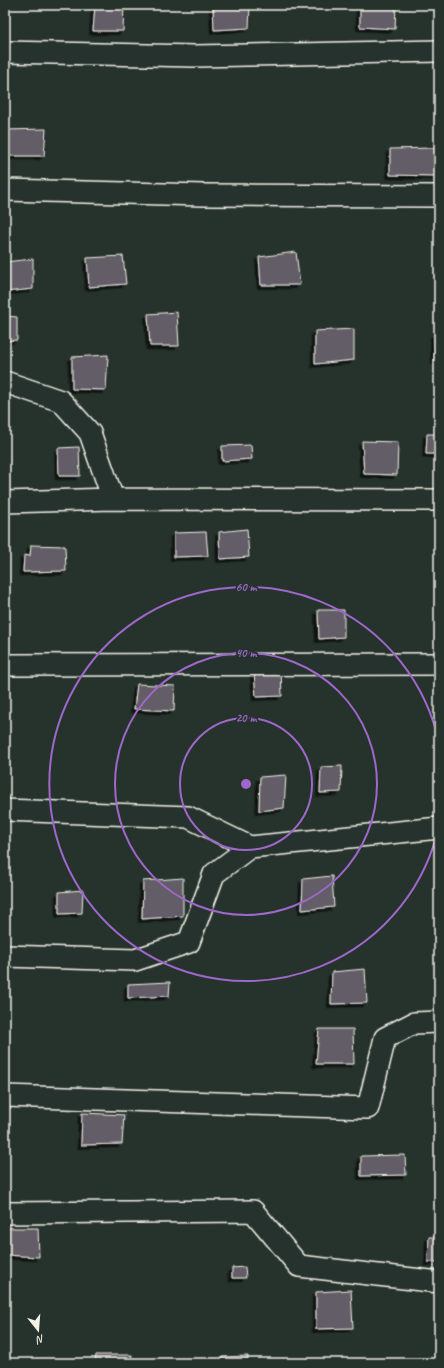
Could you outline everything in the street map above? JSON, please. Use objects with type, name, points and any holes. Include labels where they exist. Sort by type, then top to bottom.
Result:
[{"type":"street","points":[[5,52],[195,56],[439,51]]},
{"type":"street","points":[[5,190],[204,195],[439,196]]},
{"type":"street","points":[[5,382],[61,401],[90,433],[113,500]]},
{"type":"street","points":[[5,502],[113,500],[439,500]]},
{"type":"street","points":[[5,665],[439,664]]},
{"type":"street","points":[[5,810],[188,817],[250,847]]},
{"type":"street","points":[[5,956],[135,960],[189,942],[214,874],[250,847],[439,828]]},
{"type":"street","points":[[5,1096],[368,1108],[385,1038],[414,1023],[439,1022]]},
{"type":"street","points":[[5,1213],[253,1211],[299,1266],[439,1282]]},
{"type":"building","points":[[95,5],[124,5],[123,31],[93,31]]},
{"type":"building","points":[[213,5],[250,5],[249,28],[214,30]]},
{"type":"building","points":[[360,5],[396,5],[395,29],[360,27]]},
{"type":"building","points":[[46,129],[44,156],[6,156],[6,130]]},
{"type":"building","points":[[435,148],[436,176],[390,175],[390,149]]},
{"type":"building","points":[[296,252],[300,285],[261,285],[259,257]]},
{"type":"building","points":[[123,256],[126,284],[89,287],[87,258]]},
{"type":"building","points":[[33,259],[33,289],[5,292],[5,262]]},
{"type":"building","points":[[177,312],[179,346],[150,346],[148,314]]},
{"type":"building","points":[[5,316],[17,317],[17,340],[5,341]]},
{"type":"building","points":[[354,329],[354,360],[315,364],[315,331]]},
{"type":"building","points":[[434,334],[439,334],[439,361],[435,361]]},
{"type":"building","points":[[108,355],[106,390],[72,389],[72,357]]},
{"type":"building","points":[[427,434],[439,434],[439,454],[426,454]]},
{"type":"building","points":[[362,441],[398,442],[397,475],[364,474]]},
{"type":"building","points":[[251,445],[252,459],[222,461],[222,446]]},
{"type":"building","points":[[79,447],[80,476],[59,476],[58,448]]},
{"type":"building","points":[[247,529],[249,557],[220,559],[219,532]]},
{"type":"building","points":[[206,532],[208,556],[174,557],[174,533]]},
{"type":"building","points":[[31,545],[65,546],[66,571],[23,572],[24,555],[30,556]]},
{"type":"building","points":[[318,610],[344,610],[344,637],[319,639]]},
{"type":"building","points":[[281,671],[282,696],[256,697],[254,672]]},
{"type":"building","points":[[137,684],[175,686],[174,711],[134,709]]},
{"type":"building","points":[[342,766],[341,792],[320,793],[321,767]]},
{"type":"building","points":[[286,775],[284,808],[259,811],[260,777]]},
{"type":"building","points":[[332,876],[334,907],[302,910],[303,879]]},
{"type":"building","points":[[183,878],[183,916],[142,919],[143,881]]},
{"type":"building","points":[[83,890],[82,913],[59,914],[59,892]]},
{"type":"building","points":[[365,969],[367,1003],[331,1004],[332,972]]},
{"type":"building","points":[[170,982],[169,996],[128,998],[128,984]]},
{"type":"building","points":[[319,1029],[353,1029],[354,1064],[316,1064]]},
{"type":"building","points":[[82,1113],[124,1115],[122,1144],[81,1145]]},
{"type":"building","points":[[405,1155],[406,1175],[361,1176],[361,1156]]},
{"type":"building","points":[[5,1228],[38,1228],[39,1257],[5,1255]]},
{"type":"building","points":[[429,1237],[439,1237],[439,1262],[428,1262]]},
{"type":"building","points":[[245,1267],[246,1278],[232,1278],[232,1268]]},
{"type":"building","points":[[351,1290],[353,1328],[316,1329],[316,1292]]},
{"type":"building","points":[[96,1355],[132,1355],[131,1363],[95,1363]]},
{"type":"building","points":[[248,1356],[248,1363],[222,1363],[222,1357]]}]
